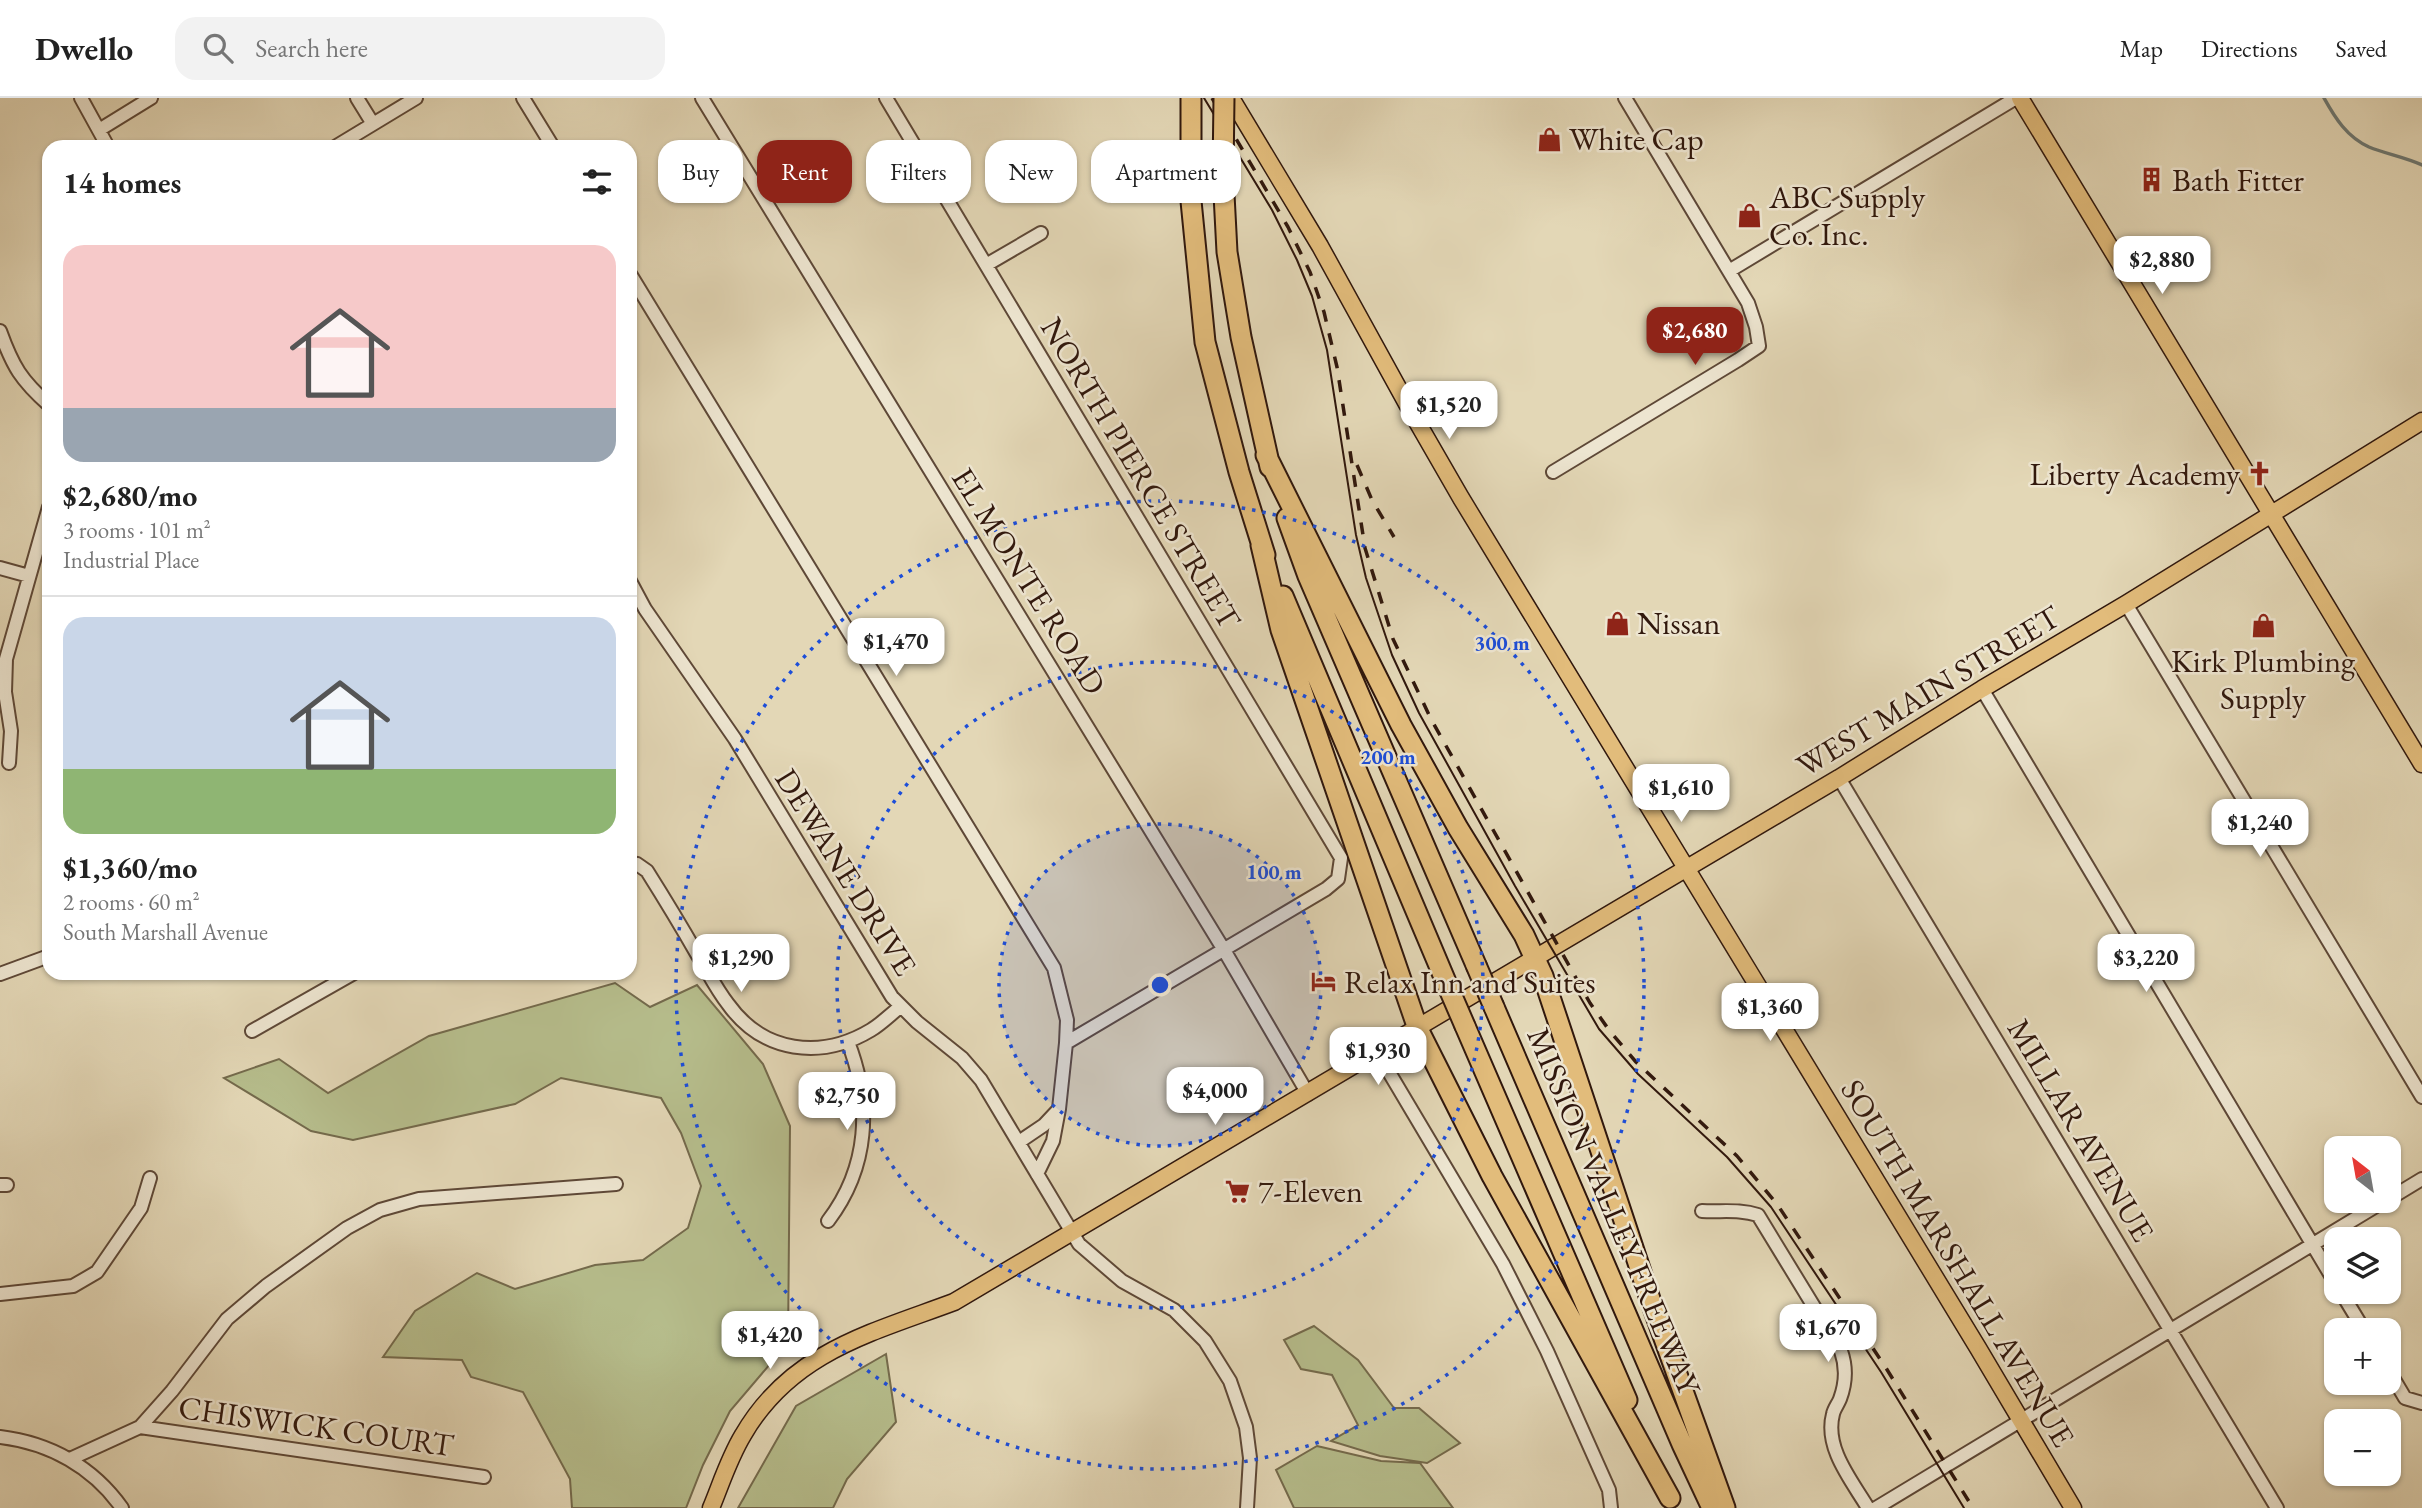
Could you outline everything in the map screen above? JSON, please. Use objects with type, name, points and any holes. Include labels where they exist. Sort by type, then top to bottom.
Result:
[{"type":"highway","name":"MISSION VALLEY FREEWAY","points":[[1191,98],[1191,201],[1205,342],[1261,545],[1446,982],[1673,1503]]},
{"type":"highway","name":"MISSION VALLEY FREEWAY","points":[[1224,98],[1223,175],[1227,252],[1241,337],[1266,455],[1308,576],[1712,1508]]},
{"type":"highway","points":[[1266,455],[1401,725],[1458,828],[1524,935],[1544,975],[1651,1302],[1725,1508]]},
{"type":"highway","points":[[1261,545],[1281,630],[1418,1029],[1492,1176],[1673,1503]]},
{"type":"main road","name":"SOUTH MARSHALL AVENUE","points":[[1231,98],[1320,246],[1461,498],[2073,1508]]},
{"type":"main road","points":[[2018,98],[2422,764]]},
{"type":"main road","name":"WEST MAIN STREET","points":[[711,1508],[734,1451],[752,1420],[775,1392],[802,1368],[848,1341],[954,1302],[1839,778],[2422,421]]},
{"type":"street","points":[[81,98],[104,140]]},
{"type":"street","points":[[99,130],[151,98]]},
{"type":"street","points":[[357,98],[373,124]]},
{"type":"street","points":[[347,140],[416,98]]},
{"type":"street","points":[[523,98],[549,140]]},
{"type":"street","name":"EL MONTE ROAD","points":[[702,98],[1224,950],[1308,1094]]},
{"type":"street","name":"NORTH PIERCE STREET","points":[[886,98],[1341,858],[1338,879],[1326,889],[1224,950]]},
{"type":"street","points":[[1553,472],[1759,346],[1748,303],[1625,98]]},
{"type":"street","points":[[1729,271],[2018,98]]},
{"type":"street","points":[[986,265],[1041,233]]},
{"type":"street","points":[[637,285],[1054,968],[1067,1020],[1066,1043],[1053,1141],[1037,1174]]},
{"type":"street","points":[[0,331],[13,365],[26,385],[42,399]]},
{"type":"street","points":[[9,762],[11,731],[5,692],[6,659],[42,531]]},
{"type":"street","points":[[0,568],[29,576]]},
{"type":"street","name":"DEWANE DRIVE","points":[[637,594],[734,739],[891,998],[917,1023],[962,1058],[981,1080],[1079,1244],[1122,1281],[1174,1310],[1205,1341],[1230,1381],[1246,1427],[1250,1458],[1247,1508]]},
{"type":"street","points":[[2126,604],[2422,1097]]},
{"type":"street","points":[[1982,689],[2324,1263]]},
{"type":"street","name":"MILLAR AVENUE","points":[[1839,778],[2277,1508]]},
{"type":"street","points":[[637,866],[647,871],[729,1006],[750,1027],[772,1041],[785,1046],[832,1047],[872,1029],[900,1007]]},
{"type":"street","points":[[1066,1043],[1224,950]]},
{"type":"street","points":[[0,974],[42,959]]},
{"type":"street","points":[[252,1031],[343,980]]},
{"type":"street","points":[[828,1222],[842,1203],[852,1181],[863,1137],[864,1112],[858,1068],[848,1042]]},
{"type":"street","points":[[1377,1052],[1509,1276],[1547,1351],[1609,1490],[1611,1508]]},
{"type":"street","points":[[1019,1142],[1044,1125],[1059,1109]]},
{"type":"street","points":[[0,1294],[73,1286],[97,1272],[141,1208],[150,1178]]},
{"type":"street","points":[[2401,1192],[2422,1179]]},
{"type":"street","points":[[70,1458],[140,1427],[172,1391],[227,1319],[266,1286],[354,1223],[388,1207],[419,1199],[616,1184]]},
{"type":"street","points":[[1702,1211],[1729,1213],[1744,1210],[1758,1215],[1841,1352],[1845,1363],[1845,1378],[1843,1392],[1833,1414],[1835,1450],[1868,1508]]},
{"type":"street","points":[[1876,1508],[2366,1213]]},
{"type":"street","points":[[2401,1390],[2406,1398],[2422,1403]]},
{"type":"street","name":"CHISWICK COURT","points":[[140,1427],[484,1477]]},
{"type":"street","points":[[0,1437],[39,1445],[70,1458],[95,1477],[122,1508]]},
{"type":"green space","points":[[615,983],[650,1007],[697,985],[763,1064],[790,1126],[788,1343],[730,1411],[703,1465],[686,1508],[572,1508],[570,1479],[523,1392],[471,1377],[462,1360],[383,1357],[415,1311],[477,1273],[515,1289],[595,1265],[643,1260],[688,1228],[701,1186],[681,1133],[661,1098],[561,1078],[515,1104],[353,1140],[311,1131],[224,1078],[279,1059],[328,1093],[429,1036]]},
{"type":"green space","points":[[1314,1326],[1358,1360],[1394,1408],[1419,1408],[1460,1443],[1427,1463],[1380,1456],[1331,1441],[1358,1425],[1332,1375],[1301,1369],[1284,1340]]},
{"type":"green space","points":[[886,1354],[896,1422],[847,1479],[833,1508],[738,1508],[796,1406]]},
{"type":"green space","points":[[1317,1446],[1381,1461],[1420,1463],[1453,1508],[1294,1508],[1276,1470]]},
{"type":"waterway","points":[[2324,98],[2342,126],[2361,143],[2422,165]]},
{"type":"tram line","points":[[1204,98],[1272,210],[1312,296],[1327,350],[1356,535],[1366,578],[1392,655],[1419,713],[1515,886],[1599,1029],[1638,1074],[1727,1157],[1771,1207],[1881,1372],[1964,1508]]},
{"type":"railway","points":[[1212,98],[1288,227],[1310,272],[1324,312],[1337,367],[1365,548],[1393,639],[1431,719],[1590,1003],[1636,1062],[1737,1156],[1777,1204],[1886,1368],[1973,1508]]},
{"type":"railway","points":[[1357,465],[1372,500],[1394,537]]},
{"type":"place","name":"White Cap","points":[[1549,139]]},
{"type":"place","name":"Bath Fitter","points":[[2152,180]]},
{"type":"place","name":"ABC Supply Co. Inc.","points":[[1749,215]]},
{"type":"place","name":"Liberty Academy","points":[[2260,474]]},
{"type":"place","name":"Nissan","points":[[1617,623]]},
{"type":"place","name":"Kirk Plumbing Supply","points":[[2263,625]]},
{"type":"place","name":"Relax Inn and Suites","points":[[1324,982]]},
{"type":"place","name":"7-Eleven","points":[[1238,1191]]}]
